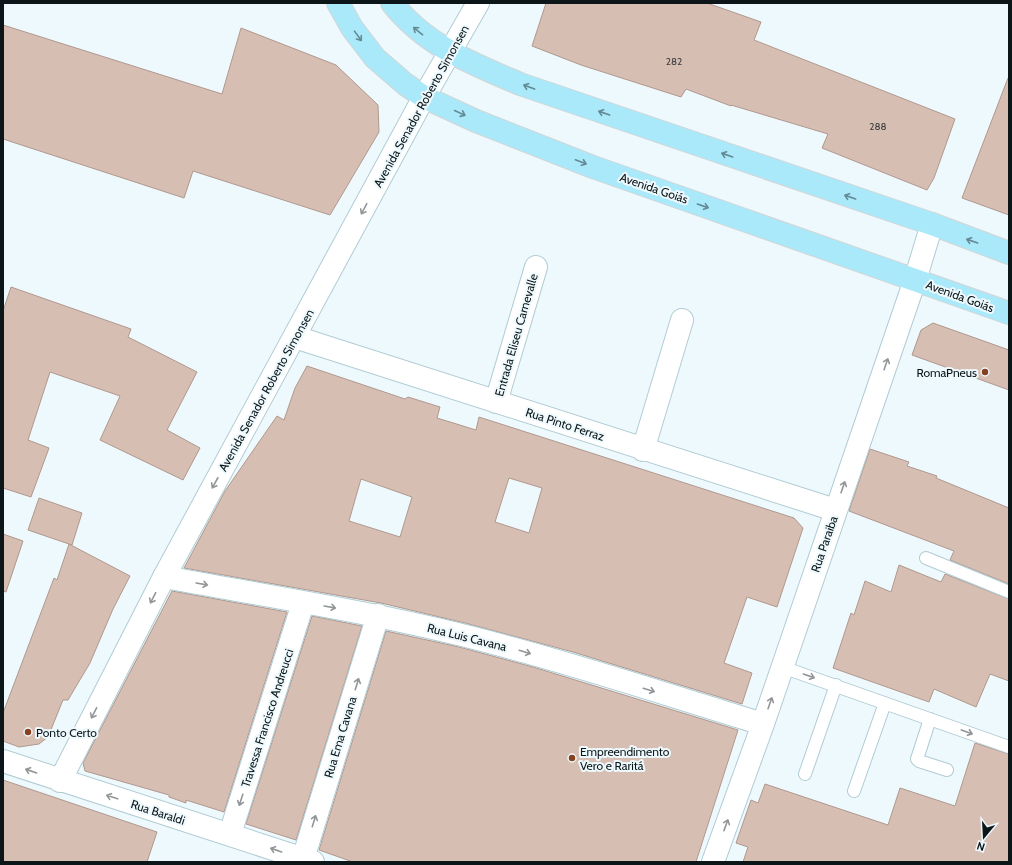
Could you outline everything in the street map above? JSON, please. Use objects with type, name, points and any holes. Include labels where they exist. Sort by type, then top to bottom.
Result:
[{"type":"main road","name":"Avenida Goiás","points":[[338,3],[352,28],[375,58],[394,75],[424,97],[476,121],[593,167],[1009,313]]},
{"type":"main road","points":[[392,3],[417,30],[450,52],[484,69],[540,91],[932,224],[1009,254]]},
{"type":"street","name":"Avenida Senador Roberto Simonsen","points":[[60,780],[164,577],[424,97],[478,3]]},
{"type":"street","name":"Rua Paraiba","points":[[713,862],[763,724],[915,280],[932,224]]},
{"type":"street","name":"Entrada Eliseu Carnevalle","points":[[496,402],[536,267]]},
{"type":"street","points":[[644,450],[682,320]]},
{"type":"street","name":"Rua Pinto Ferraz","points":[[295,337],[644,450],[836,510]]},
{"type":"street","name":"Rua Luis Cavana","points":[[164,577],[378,616],[505,646],[763,724]]},
{"type":"street","name":"Travessa Francisco Andreucci","points":[[230,834],[303,602]]},
{"type":"street","name":"Rua Ema Cavana","points":[[308,860],[378,616]]},
{"type":"street","name":"Rua Baraldi","points":[[3,761],[308,860]]},
{"type":"lane","points":[[926,558],[1009,592]]},
{"type":"lane","points":[[782,667],[1009,748]]},
{"type":"lane","points":[[805,774],[836,685]]},
{"type":"lane","points":[[854,790],[885,703]]},
{"type":"lane","points":[[930,719],[917,759],[919,762],[947,770]]},
{"type":"building","points":[[546,3],[707,3],[761,22],[754,40],[955,119],[934,178],[927,190],[822,148],[828,134],[731,106],[686,89],[681,97],[581,65],[532,46]]},
{"type":"building","points":[[3,25],[222,94],[241,28],[336,65],[378,105],[379,132],[330,215],[193,171],[184,198],[3,139]]},
{"type":"building","points":[[1008,78],[1009,79],[1009,215],[962,198]]},
{"type":"building","points":[[11,287],[131,329],[128,337],[197,372],[167,430],[200,448],[183,480],[100,440],[120,396],[50,372],[28,440],[49,448],[31,497],[3,488],[3,311]]},
{"type":"building","name":"RomaPneus","points":[[933,323],[1009,350],[1009,390],[912,355],[921,330]]},
{"type":"building","points":[[307,366],[405,399],[408,397],[440,407],[437,418],[476,430],[479,417],[794,518],[803,528],[777,607],[747,597],[724,663],[752,673],[742,704],[573,652],[465,623],[381,603],[184,568],[225,491],[277,416],[284,420],[295,388]],"holes":[[[509,478],[542,488],[529,533],[495,522]],[[361,479],[412,497],[400,537],[349,521]]]},
{"type":"building","points":[[870,449],[909,462],[907,466],[937,476],[936,478],[1009,508],[1009,584],[950,560],[954,551],[849,511]]},
{"type":"building","points":[[39,498],[82,513],[72,545],[28,530]]},
{"type":"building","points":[[3,534],[23,541],[6,592],[3,591]]},
{"type":"building","points":[[69,544],[130,576],[113,609],[90,663],[68,700],[63,700],[48,737],[39,744],[19,747],[3,741],[3,713],[54,578],[57,580]]},
{"type":"building","points":[[899,565],[941,582],[945,574],[1009,599],[1009,681],[990,674],[976,707],[934,689],[929,702],[833,668],[851,613],[854,615],[865,581],[891,592]]},
{"type":"building","points":[[172,591],[287,612],[224,812],[186,800],[186,803],[169,797],[169,795],[85,771],[83,763]]},
{"type":"building","points":[[312,616],[362,626],[296,840],[246,824]]},
{"type":"building","points":[[386,631],[459,647],[533,667],[738,730],[696,862],[353,862],[319,850]]},
{"type":"building","points":[[975,743],[1009,754],[1009,862],[743,862],[748,847],[736,843],[751,800],[758,803],[765,784],[888,825],[900,788],[955,806]]},
{"type":"building","points":[[3,780],[157,832],[147,862],[3,862]]},
{"type":"place","name":"RomaPneus","points":[[985,372]]},
{"type":"place","name":"Ponto Certo","points":[[28,732]]},
{"type":"place","name":"Empreendimento Vero e Raritá","points":[[572,758]]}]
